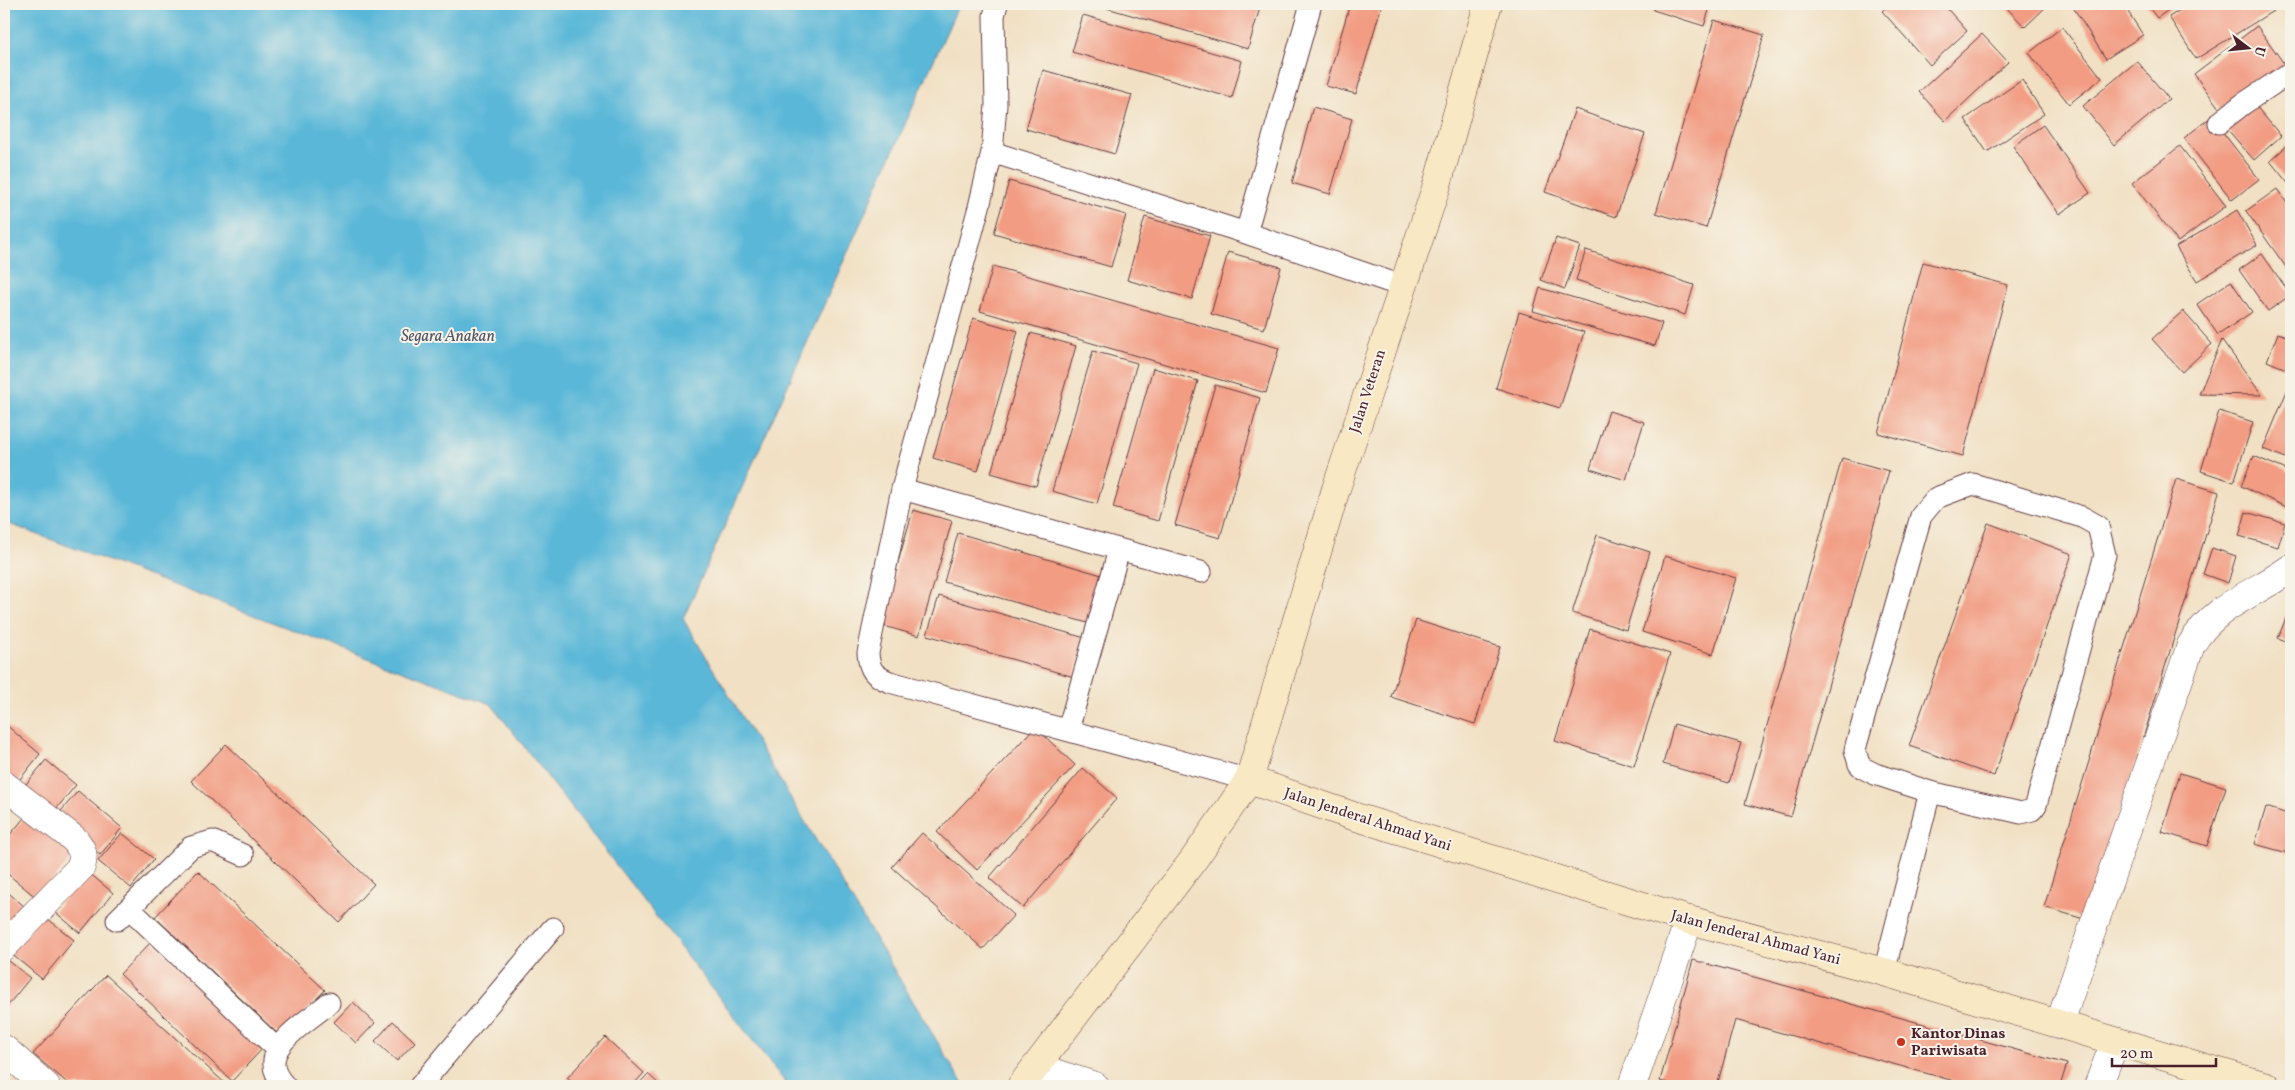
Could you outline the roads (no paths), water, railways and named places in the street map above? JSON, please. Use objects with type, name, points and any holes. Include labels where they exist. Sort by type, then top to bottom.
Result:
[{"type":"main road","name":"Jalan Veteran","points":[[1029,1077],[1194,859],[1249,780],[1336,489],[1437,184],[1488,4]]},
{"type":"main road","name":"Jalan Jenderal Ahmad Yani","points":[[1249,780],[1356,817],[1689,920],[1884,972],[2266,1086]]},
{"type":"street","points":[[2059,1025],[2191,645],[2200,629],[2240,597],[2291,568]]},
{"type":"street","points":[[4,785],[74,839],[81,848],[84,859],[81,867],[4,946]]},
{"type":"street","points":[[1632,1086],[1689,920]]},
{"type":"street","points":[[2098,1086],[2115,1042]]},
{"type":"street","points":[[4,1049],[46,1086]]},
{"type":"street","points":[[1029,1077],[1095,1086]]},
{"type":"lane","points":[[996,4],[994,16],[996,105],[992,152],[977,217],[902,489],[868,653],[871,672],[879,678],[890,682],[1249,780]]},
{"type":"lane","points":[[1246,233],[1311,4]]},
{"type":"lane","points":[[2219,123],[2242,104],[2291,72]]},
{"type":"lane","points":[[992,152],[1246,233],[1402,286]]},
{"type":"lane","points":[[1973,484],[2082,517],[2098,526],[2105,555],[2036,805],[2032,810],[2021,812],[1930,792],[1863,768],[1856,758],[1855,750],[1921,516],[1936,498],[1973,484]]},
{"type":"lane","points":[[902,489],[1201,572]]},
{"type":"lane","points":[[1068,730],[1119,550]]},
{"type":"lane","points":[[1884,972],[1930,792]]},
{"type":"lane","points":[[243,855],[212,841],[191,847],[123,914],[276,1048]]},
{"type":"lane","points":[[420,1086],[553,928]]},
{"type":"lane","points":[[285,1086],[276,1074],[272,1064],[276,1048],[329,1003]]},
{"type":"water","name":"Segara Anakan","points":[[4,4],[959,4],[683,619],[964,1086],[788,1086],[491,704],[4,522]]},
{"type":"place","name":"Kantor Dinas Pariwisata","points":[[1901,1042]]}]
